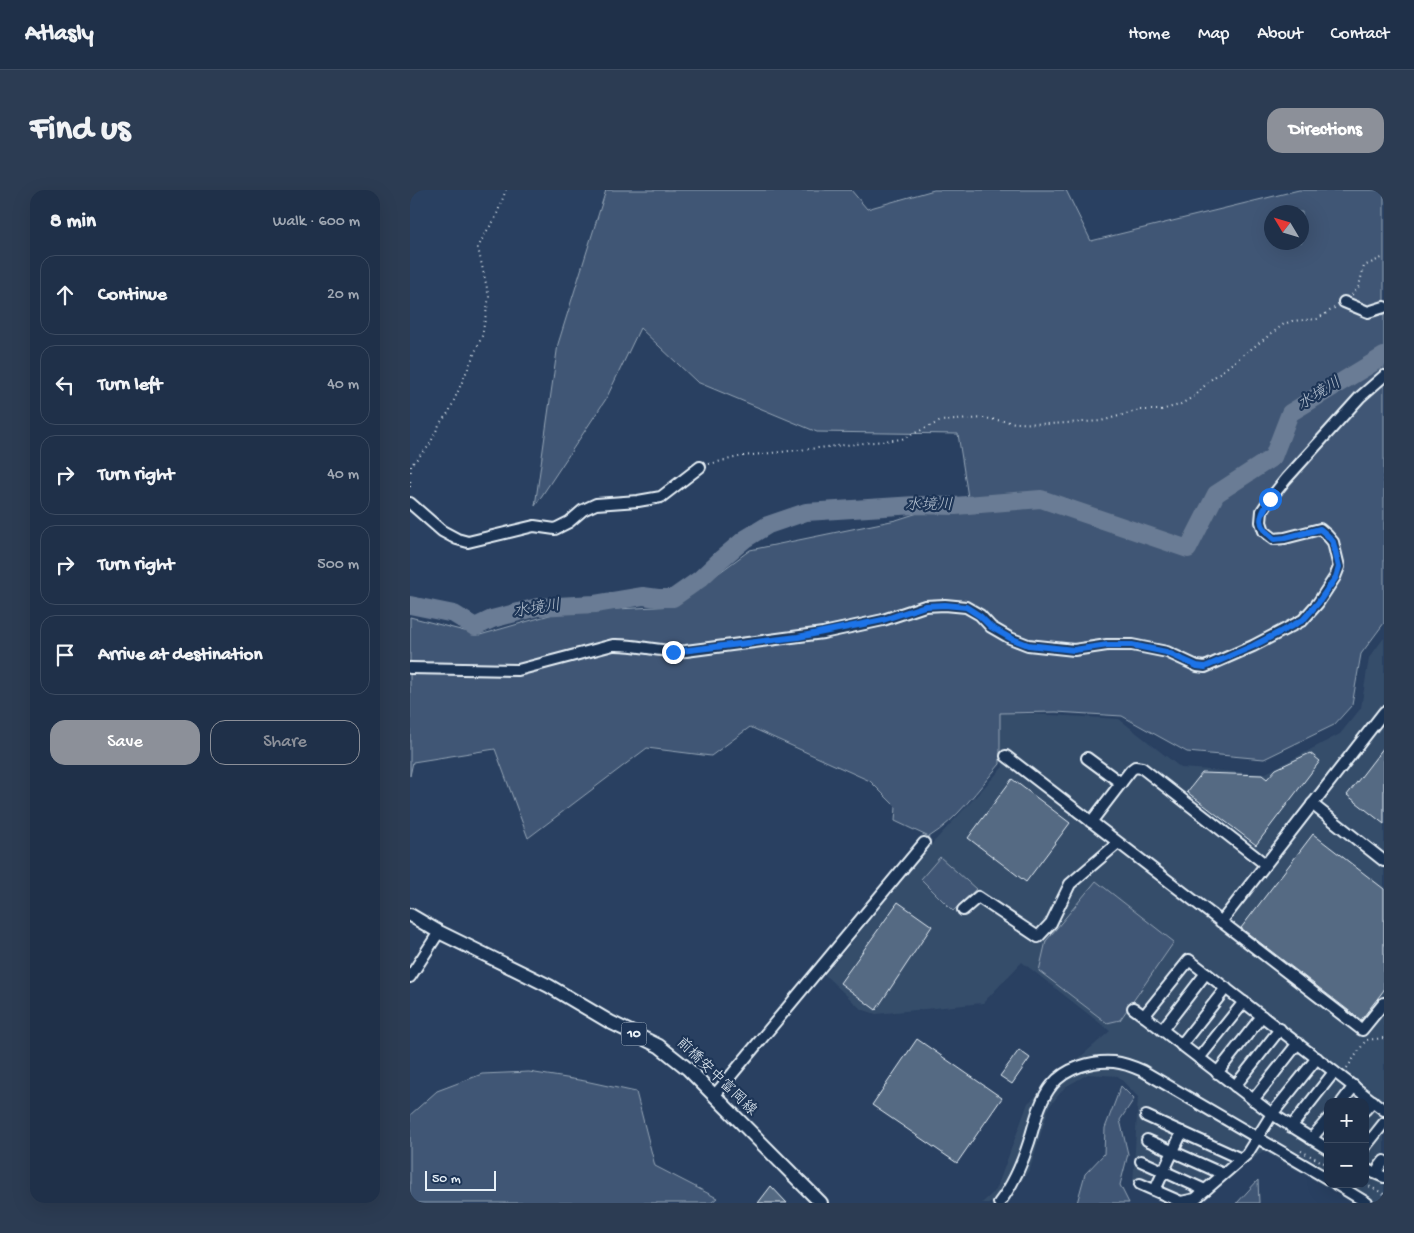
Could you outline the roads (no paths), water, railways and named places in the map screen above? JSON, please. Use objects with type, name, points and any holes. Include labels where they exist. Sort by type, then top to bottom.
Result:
[{"type":"main road","name":"前橋安中富岡線","points":[[410,916],[548,986],[610,1022],[659,1046],[688,1069],[821,1203]]},
{"type":"street","points":[[1344,302],[1368,312],[1384,306]]},
{"type":"street","points":[[410,668],[518,670],[613,645],[628,644],[673,652],[686,651],[823,633],[883,620],[925,606],[938,605],[966,607],[980,616],[991,627],[1010,638],[1028,645],[1074,650],[1108,645],[1132,645],[1166,652],[1197,666],[1205,667],[1253,646],[1303,620],[1318,603],[1336,577],[1339,567],[1338,556],[1333,542],[1327,535],[1320,529],[1274,539],[1264,531],[1261,522],[1262,511],[1286,479],[1360,397],[1384,376]]},
{"type":"street","points":[[410,503],[442,531],[457,539],[468,542],[534,526],[555,529],[570,522],[583,510],[596,504],[638,501],[661,497],[700,467]]},
{"type":"street","points":[[1221,922],[1384,712]]},
{"type":"street","points":[[1006,756],[1362,1030],[1384,1003]]},
{"type":"street","points":[[1087,758],[1120,783]]},
{"type":"street","points":[[1090,822],[1131,770],[1142,768],[1265,864]]},
{"type":"street","points":[[1312,804],[1384,862]]},
{"type":"street","points":[[714,1096],[924,843]]},
{"type":"street","points":[[963,910],[978,897],[1038,937],[1051,923],[1070,884],[1118,844]]},
{"type":"street","points":[[410,977],[439,932]]},
{"type":"street","points":[[1144,1016],[1189,960],[1317,1058],[1339,1071],[1354,1086],[1384,1110]]},
{"type":"street","points":[[1162,1030],[1206,973]]},
{"type":"street","points":[[1181,1045],[1226,988]]},
{"type":"street","points":[[1199,1058],[1244,1002]]},
{"type":"street","points":[[1133,1008],[1272,1114],[1324,1147]]},
{"type":"street","points":[[1217,1072],[1262,1016]]},
{"type":"street","points":[[1235,1086],[1280,1029]]},
{"type":"street","points":[[1253,1100],[1298,1043]]},
{"type":"street","points":[[1140,1184],[1181,1202],[1195,1199],[1247,1154],[1272,1114],[1317,1058]]},
{"type":"street","points":[[999,1203],[1018,1172],[1041,1104],[1052,1085],[1064,1074],[1083,1066],[1105,1062],[1116,1062],[1144,1071],[1324,1177]]},
{"type":"street","points":[[1291,1127],[1339,1071]]},
{"type":"street","points":[[1345,1098],[1354,1086]]},
{"type":"street","points":[[1369,1105],[1372,1101]]},
{"type":"street","points":[[1146,1116],[1241,1158]]},
{"type":"street","points":[[1311,1139],[1324,1124]]},
{"type":"street","points":[[1368,1143],[1384,1124]]},
{"type":"street","points":[[1154,1190],[1182,1132]]},
{"type":"street","points":[[1147,1140],[1223,1174]]},
{"type":"street","points":[[1141,1161],[1206,1190]]},
{"type":"street","points":[[1375,1173],[1384,1161]]},
{"type":"street","points":[[1343,1188],[1367,1203]]},
{"type":"waterway","name":"水境川","points":[[410,605],[454,614],[475,627],[492,619],[538,607],[595,604],[643,596],[673,598],[700,579],[745,539],[768,525],[806,512],[915,505],[955,506],[1041,499],[1188,549],[1216,494],[1273,457],[1290,413],[1384,356]]}]
